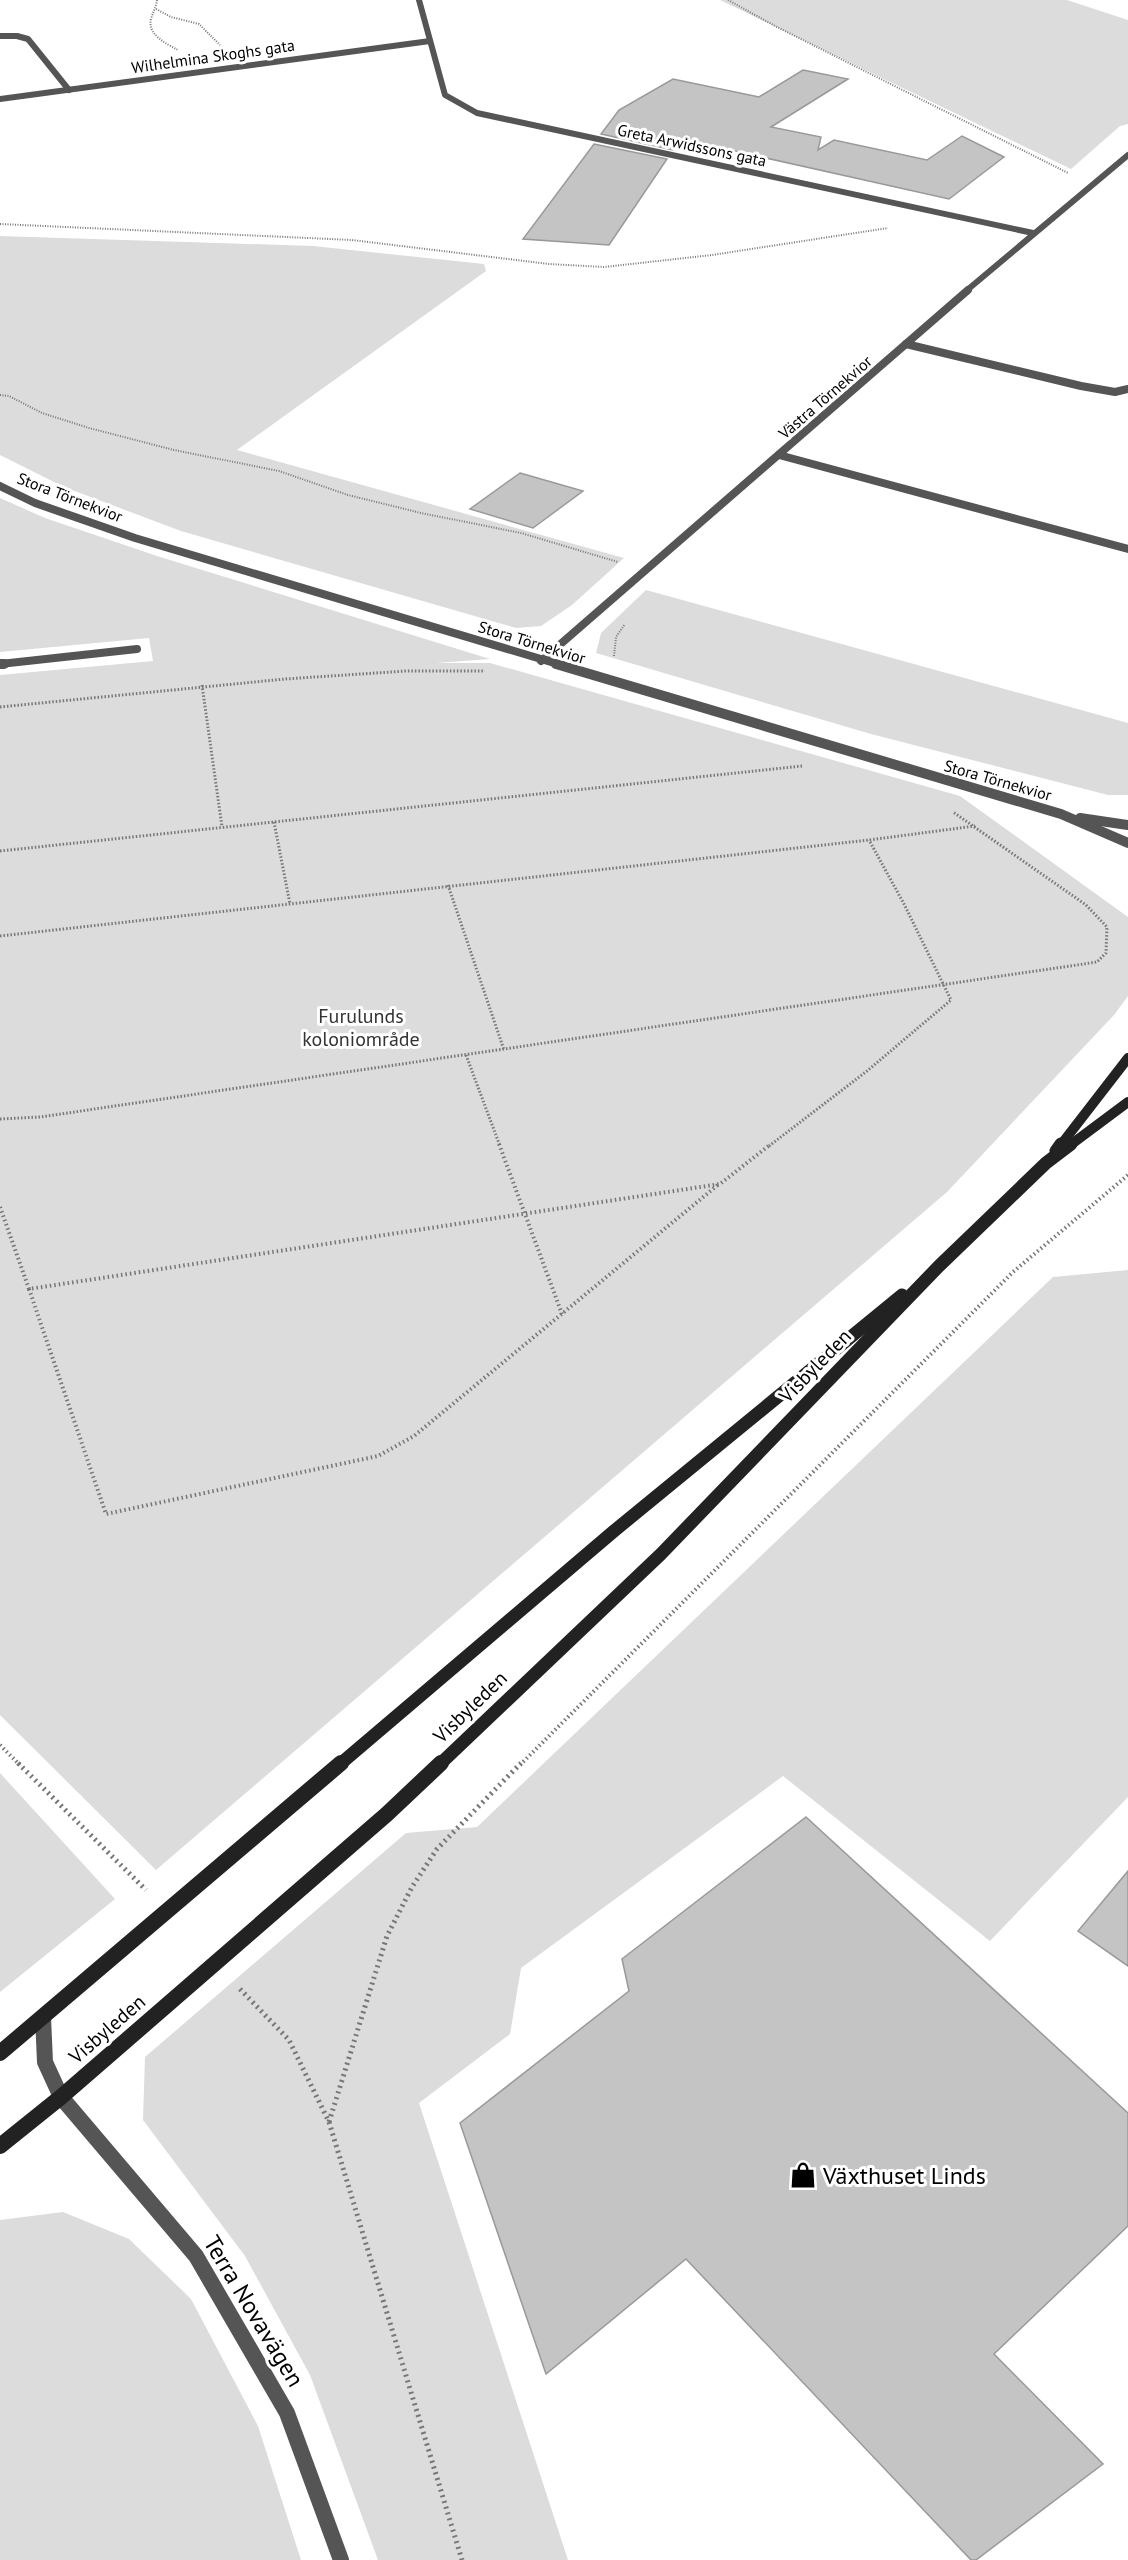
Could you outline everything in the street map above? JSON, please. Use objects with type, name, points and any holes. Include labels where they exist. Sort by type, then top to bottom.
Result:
[{"type":"main road","name":"Visbyleden","points":[[1046,1163],[1128,1058]]},
{"type":"main road","name":"Visbyleden","points":[[0,2146],[61,2097],[413,1790],[661,1554],[939,1266],[1046,1163],[1128,1102]]},
{"type":"main road","name":"Visbyleden","points":[[0,2053],[614,1531],[939,1266]]},
{"type":"street","name":"Greta Arwidssons gata","points":[[419,0],[445,95],[477,113],[1033,232]]},
{"type":"street","points":[[0,36],[17,36],[28,39],[69,90]]},
{"type":"street","name":"Wilhelmina Skoghs gata","points":[[0,99],[430,41]]},
{"type":"street","name":"Västra Törnekvior","points":[[541,661],[1033,232],[1128,155]]},
{"type":"street","points":[[906,344],[1081,386],[1115,392],[1128,389]]},
{"type":"street","points":[[779,455],[1128,549]]},
{"type":"street","name":"Stora Törnekvior","points":[[0,486],[35,503],[135,538],[541,661],[1061,814]]},
{"type":"street","points":[[0,664],[136,650]]},
{"type":"street","points":[[1061,814],[1128,825]]},
{"type":"street","points":[[1061,814],[1128,843]]},
{"type":"street","name":"Terra Novavägen","points":[[43,2017],[45,2062],[61,2097],[196,2256],[287,2413],[340,2560]]},
{"type":"path","points":[[157,0],[150,22],[152,28],[162,43],[182,52]]},
{"type":"path","points":[[728,0],[775,26],[1077,177]]},
{"type":"path","points":[[156,9],[199,24],[223,47]]},
{"type":"path","points":[[0,224],[352,240],[549,264],[604,267],[712,255],[890,228]]},
{"type":"path","points":[[0,395],[9,396],[42,413],[89,429],[174,450],[279,471],[348,495],[421,513],[521,533],[648,570]]},
{"type":"path","points":[[0,707],[202,685],[407,670],[488,671]]},
{"type":"path","points":[[202,685],[222,827]]},
{"type":"path","points":[[0,851],[808,765]]},
{"type":"path","points":[[0,1119],[40,1117],[944,986],[1097,962],[1106,953],[1107,927],[1086,905],[950,810]]},
{"type":"path","points":[[274,822],[290,904]]},
{"type":"path","points":[[0,936],[869,840],[976,826]]},
{"type":"path","points":[[0,1207],[106,1514],[378,1456],[414,1436],[720,1184],[867,1071],[951,1000],[904,904],[869,840]]},
{"type":"path","points":[[448,885],[504,1050]]},
{"type":"path","points":[[466,1055],[562,1314]]},
{"type":"path","points":[[329,2122],[387,1936],[412,1887],[437,1849],[630,1652],[1013,1272],[1128,1175]]},
{"type":"path","points":[[29,1289],[720,1184]]},
{"type":"path","points":[[0,1745],[149,1893]]},
{"type":"path","points":[[240,1989],[289,2040],[329,2122],[462,2560]]},
{"type":"green space","points":[[720,0],[1067,0],[1128,20],[1128,124],[1120,126],[1071,169]]},
{"type":"green space","points":[[0,236],[313,246],[484,264],[486,271],[237,450],[624,558],[572,605],[541,626],[516,628],[181,531],[64,487],[0,455]]},
{"type":"green space","name":"Furulunds koloniområde","points":[[0,498],[45,518],[157,556],[490,659],[436,663],[490,663],[960,796],[1128,917],[1128,996],[1114,1015],[947,1192],[156,1870],[0,1715],[0,675],[153,661],[149,638],[0,652]]},
{"type":"green space","points":[[646,590],[1128,723],[1128,795],[1108,795],[871,734],[596,653],[601,633]]},
{"type":"green space","points":[[1128,1270],[1128,1797],[990,1941],[783,1776],[521,1968],[510,2034],[419,2103],[568,2560],[378,2560],[310,2375],[245,2256],[143,2120],[145,2057],[406,1833],[477,1827],[1053,1277]]},
{"type":"green space","points":[[0,1773],[115,1899],[0,1992]]},
{"type":"green space","points":[[63,2212],[129,2239],[191,2299],[258,2426],[301,2560],[0,2560],[0,2220]]},
{"type":"building","points":[[803,70],[848,79],[771,127],[821,137],[818,150],[834,140],[927,160],[962,136],[1004,157],[949,199],[681,139],[673,150],[601,134],[619,110],[673,79],[759,97]]},
{"type":"building","points":[[594,144],[667,159],[609,245],[523,239]]},
{"type":"building","points":[[520,473],[583,491],[533,528],[470,509]]},
{"type":"building","name":"Växthuset Linds","points":[[806,1817],[1128,2113],[1128,2226],[994,2354],[1103,2464],[976,2560],[971,2560],[686,2259],[546,2374],[460,2123],[629,1991],[622,1959]]},
{"type":"building","points":[[1128,1871],[1128,1966],[1078,1931]]},
{"type":"place","name":"Växthuset Linds","points":[[803,2175]]}]
